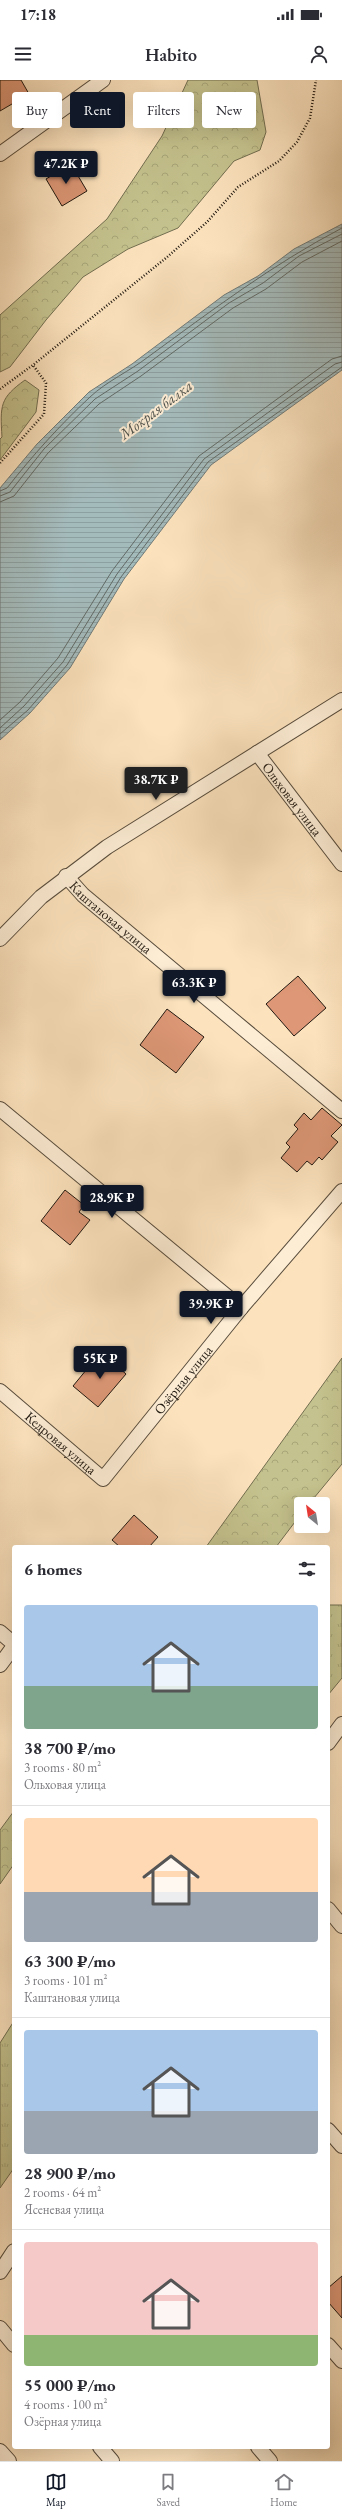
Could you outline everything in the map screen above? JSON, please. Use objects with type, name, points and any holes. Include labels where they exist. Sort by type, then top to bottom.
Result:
[{"type":"street","points":[[0,154],[103,80]]},
{"type":"street","points":[[0,939],[41,897],[66,876],[107,847],[342,700]]},
{"type":"street","name":"Ольховая улица","points":[[257,753],[342,864]]},
{"type":"street","name":"Каштановая улица","points":[[66,876],[83,895],[342,1111]]},
{"type":"street","points":[[0,1109],[241,1308]]},
{"type":"street","name":"Озёрная улица","points":[[103,1479],[241,1308],[342,1190]]},
{"type":"street","name":"Кедровая улица","points":[[0,1391],[103,1479]]},
{"type":"street","points":[[0,1632],[12,1643]]},
{"type":"street","points":[[0,1665],[12,1648]]},
{"type":"street","points":[[330,1740],[342,1725]]},
{"type":"street","points":[[330,1912],[342,1926]]},
{"type":"street","points":[[330,2132],[342,2146]]},
{"type":"street","points":[[0,2272],[12,2254]]},
{"type":"street","points":[[0,2328],[12,2343]]},
{"type":"street","points":[[330,2347],[342,2361]]},
{"type":"street","points":[[102,2449],[112,2461]]},
{"type":"street","points":[[260,2449],[270,2461]]},
{"type":"street","points":[[0,2451],[9,2461]]},
{"type":"path","points":[[0,389],[33,365],[166,258],[207,222],[238,187],[279,161],[297,142],[310,118],[316,80]]},
{"type":"path","points":[[0,463],[44,414],[46,383],[33,365]]},
{"type":"green space","points":[[188,80],[257,80],[266,132],[260,150],[234,161],[178,228],[128,249],[83,277],[46,320],[10,367],[0,372],[0,315],[107,219],[162,136],[166,128],[194,128],[194,92],[182,92]]},
{"type":"green space","points":[[25,380],[39,390],[36,412],[0,460],[0,439],[2,437],[1,417],[3,403],[11,392]]},
{"type":"green space","points":[[342,1358],[342,1464],[315,1497],[294,1497],[294,1523],[278,1545],[207,1545]]},
{"type":"green space","points":[[330,1605],[342,1605],[342,1678],[330,1693]]},
{"type":"green space","points":[[12,1814],[12,1867],[0,1884],[0,1830]]},
{"type":"green space","points":[[12,2024],[12,2171],[0,2188],[0,2043]]},
{"type":"water","name":"Мокрая балка","points":[[342,224],[342,370],[211,465],[124,579],[70,668],[30,713],[0,740],[0,488],[37,444],[89,392],[132,364],[224,295],[258,276],[294,249]]},
{"type":"building","points":[[0,80],[21,80],[28,92],[12,92],[12,104],[0,111]]},
{"type":"building","points":[[71,164],[87,191],[62,206],[46,179]]},
{"type":"building","points":[[298,976],[326,1008],[294,1036],[266,1004]]},
{"type":"building","points":[[167,1009],[204,1037],[176,1073],[140,1045]]},
{"type":"building","points":[[322,1108],[342,1125],[331,1136],[338,1142],[322,1160],[319,1157],[312,1165],[307,1161],[297,1172],[281,1158],[290,1147],[286,1143],[298,1129],[294,1125],[304,1113],[311,1120]]},
{"type":"building","points":[[65,1190],[84,1205],[79,1212],[90,1220],[70,1245],[41,1221]]},
{"type":"building","points":[[101,1352],[126,1374],[98,1407],[73,1386]]},
{"type":"building","points":[[134,1515],[158,1537],[151,1545],[118,1545],[112,1540]]},
{"type":"building","points":[[342,2276],[342,2318],[330,2304],[330,2286]]}]
